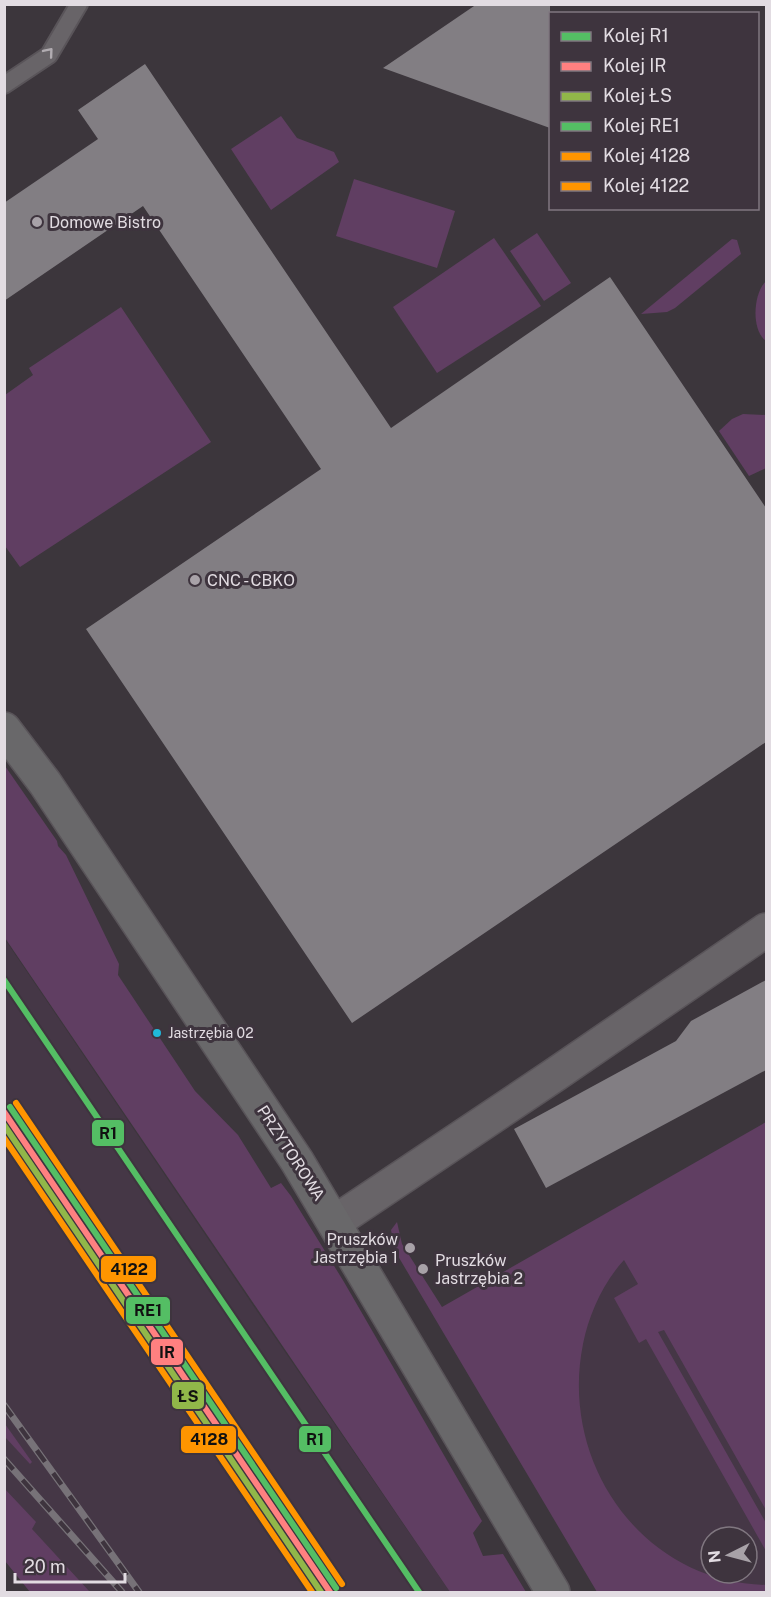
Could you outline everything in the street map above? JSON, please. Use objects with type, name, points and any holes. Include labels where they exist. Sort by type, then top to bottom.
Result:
[{"type":"street","name":"PRZYTOROWA","points":[[4,729],[45,783],[297,1161],[553,1593]]},
{"type":"street","points":[[335,1222],[537,1088],[766,930]]},
{"type":"lane","points":[[4,85],[49,55],[79,4]]},
{"type":"shaded area","points":[[281,116],[297,138],[334,152],[339,162],[271,210],[231,149]]},
{"type":"shaded area","points":[[354,179],[455,211],[437,268],[336,236]]},
{"type":"shaded area","points":[[537,233],[571,283],[544,301],[510,251]]},
{"type":"shaded area","points":[[494,238],[541,306],[437,373],[393,307]]},
{"type":"shaded area","points":[[732,239],[737,240],[741,254],[675,308],[667,312],[641,314]]},
{"type":"shaded area","points":[[766,281],[766,341],[758,329],[756,303],[758,294]]},
{"type":"shaded area","points":[[121,307],[211,442],[20,567],[5,546],[5,395],[33,375],[29,368]]},
{"type":"shaded area","points":[[743,414],[766,415],[766,468],[749,476],[719,431],[732,419]]},
{"type":"shaded area","points":[[5,766],[66,855],[119,964],[118,975],[195,1091],[238,1135],[271,1188],[281,1183],[291,1196],[344,1282],[482,1521],[473,1533],[483,1556],[503,1554],[526,1592],[450,1592],[5,938]]},
{"type":"shaded area","points":[[4,938],[450,1592],[90,1592],[31,1529],[35,1522],[5,1489]]},
{"type":"shaded area","points":[[766,1122],[766,1592],[635,1592],[522,1356]]},
{"type":"shaded area","points":[[766,1122],[766,1510],[664,1330],[658,1332],[766,1523],[766,1551],[759,1539],[759,1525],[751,1525],[646,1339],[639,1343],[614,1298],[638,1284],[624,1260],[603,1289],[589,1321],[583,1344],[579,1388],[584,1431],[598,1472],[619,1508],[647,1539],[682,1563],[699,1570],[699,1585],[759,1584],[766,1585],[766,1592],[597,1592],[395,1251],[391,1230],[397,1222],[402,1244],[442,1307]]},
{"type":"shaded area","points":[[5,1424],[32,1462],[30,1464],[5,1437]]},
{"type":"shaded area","points":[[5,1489],[36,1522],[32,1529],[90,1592],[30,1592],[5,1561]]},
{"type":"building","points":[[477,4],[550,4],[549,128],[383,68]]},
{"type":"building","points":[[145,64],[391,428],[610,277],[766,508],[766,742],[352,1023],[86,629],[321,469],[143,206],[4,301],[4,203],[98,139],[78,110]]},
{"type":"building","points":[[766,980],[766,1070],[546,1188],[514,1129],[676,1041],[691,1021]]},
{"type":"railway","points":[[4,1405],[139,1592]]},
{"type":"railway","points":[[4,1459],[122,1592]]},
{"type":"rail line","name":"R1","points":[[4,980],[419,1592]]},
{"type":"rail line","name":"4122","points":[[16,1103],[342,1584]]},
{"type":"rail line","name":"RE1","points":[[10,1107],[336,1588]]},
{"type":"rail line","name":"IR","points":[[4,1112],[330,1592]]},
{"type":"rail line","name":"ŁS","points":[[4,1125],[321,1592]]},
{"type":"rail line","name":"4128","points":[[4,1138],[312,1592]]},
{"type":"place","name":"Domowe Bistro","points":[[37,222]]},
{"type":"place","name":"CNC - CBKO","points":[[195,580]]},
{"type":"place","name":"Jastrzębia 02","points":[[157,1033]]},
{"type":"place","name":"Pruszków Jastrzębia 1","points":[[410,1248]]},
{"type":"place","name":"Pruszków Jastrzębia 2","points":[[423,1269]]}]
